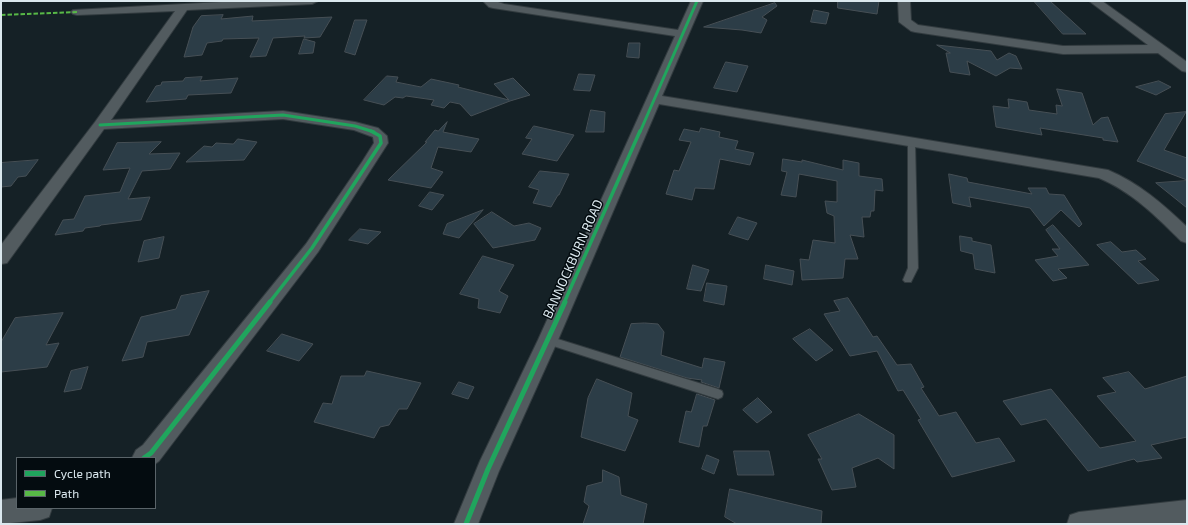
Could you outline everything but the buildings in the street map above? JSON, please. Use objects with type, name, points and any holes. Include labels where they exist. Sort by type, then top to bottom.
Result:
[{"type":"street","points":[[77,12],[312,1]]},
{"type":"street","points":[[489,1],[493,4],[504,7],[683,34]]},
{"type":"street","name":"BANNOCKBURN ROAD","points":[[466,524],[488,469],[548,340],[697,1]]},
{"type":"street","points":[[904,1],[905,22],[915,28],[1063,50],[1161,49]]},
{"type":"street","points":[[1095,1],[1187,68]]},
{"type":"street","points":[[1,258],[100,125],[184,7]]},
{"type":"street","points":[[655,99],[766,116],[1102,174],[1141,194],[1187,237]]},
{"type":"street","points":[[100,125],[283,115],[364,128],[377,133],[381,143],[370,163],[312,248],[150,453],[145,457]]},
{"type":"street","points":[[1,512],[30,509]]},
{"type":"street","points":[[1079,524],[1187,512]]},
{"type":"lane","points":[[908,280],[912,268],[911,142]]},
{"type":"lane","points":[[548,340],[718,394]]},
{"type":"marked path","points":[[1,15],[77,12]]},
{"type":"cycle path","points":[[466,524],[488,469],[548,340],[697,1]]},
{"type":"cycle path","points":[[100,125],[283,115],[355,126],[373,131],[380,136],[381,143],[312,248],[151,453],[145,457]]}]
